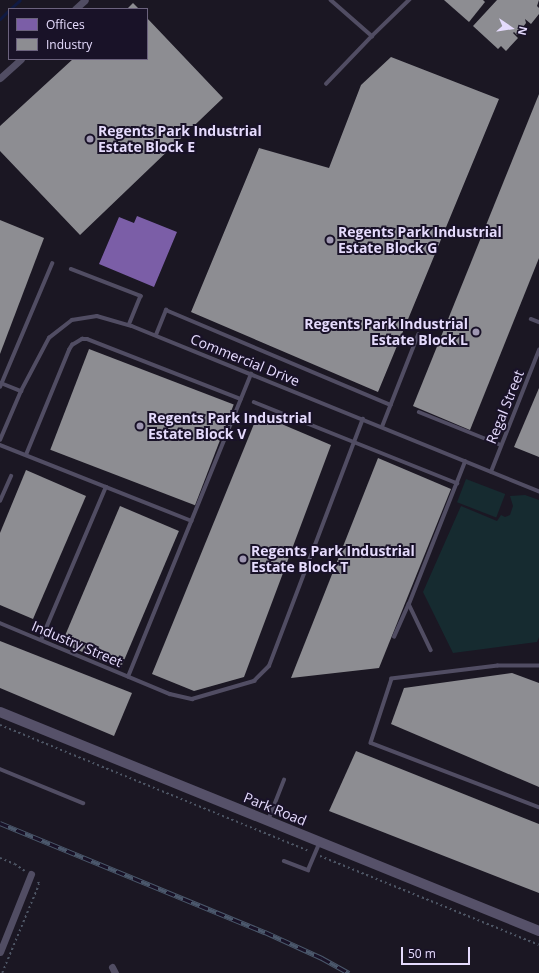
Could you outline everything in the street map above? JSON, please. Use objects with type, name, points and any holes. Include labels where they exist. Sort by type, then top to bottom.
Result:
[{"type":"main road","name":"Park Road","points":[[0,712],[539,931]]},
{"type":"street","points":[[76,8],[85,0]]},
{"type":"street","points":[[0,78],[20,60]]},
{"type":"street","points":[[0,952],[28,873]]},
{"type":"lane","points":[[331,0],[372,36]]},
{"type":"lane","points":[[326,84],[409,0]]},
{"type":"lane","points":[[21,391],[1,384],[52,264]]},
{"type":"lane","points":[[71,269],[141,296],[129,325]]},
{"type":"lane","points":[[156,335],[166,310],[391,404]]},
{"type":"lane","name":"Commercial Drive","points":[[0,440],[21,391],[49,338],[72,320],[97,316],[129,325],[156,335],[539,491]]},
{"type":"lane","points":[[531,319],[539,322]]},
{"type":"lane","points":[[382,427],[418,335]]},
{"type":"lane","points":[[26,455],[69,350],[72,345],[82,339],[87,339],[241,399]]},
{"type":"lane","name":"Regal Street","points":[[491,472],[539,350]]},
{"type":"lane","points":[[128,677],[251,374]]},
{"type":"lane","points":[[254,402],[457,483]]},
{"type":"lane","points":[[419,412],[501,445]]},
{"type":"lane","points":[[354,442],[363,420]]},
{"type":"lane","name":"Industry Street","points":[[0,624],[170,694],[192,699],[254,681],[269,666],[354,442]]},
{"type":"lane","points":[[0,445],[192,521]]},
{"type":"lane","points":[[394,637],[409,604],[466,462]]},
{"type":"lane","points":[[0,501],[11,476]]},
{"type":"lane","points":[[41,640],[106,487]]},
{"type":"lane","points":[[409,604],[431,650]]},
{"type":"lane","points":[[539,666],[498,666],[392,679],[371,743],[539,807]]},
{"type":"lane","points":[[0,769],[83,803]]},
{"type":"lane","points":[[268,822],[284,780]]},
{"type":"lane","points":[[284,861],[308,870],[320,843]]},
{"type":"path","points":[[0,725],[539,945]]},
{"type":"path","points":[[0,858],[15,864],[28,873]]},
{"type":"green space","points":[[466,479],[505,494],[496,517],[457,502]]},
{"type":"green space","points":[[525,495],[539,500],[539,637],[537,642],[453,653],[423,592],[461,506],[497,521],[501,515],[505,517],[510,515],[513,506],[510,496]]},
{"type":"building: Offices","points":[[137,216],[177,232],[154,287],[99,264],[119,217],[134,223]]},
{"type":"building: Industry","points":[[444,0],[483,0],[485,2],[469,22]]},
{"type":"building: Industry","points":[[497,0],[539,0],[537,6],[539,8],[539,14],[531,24],[525,19],[526,23],[517,35],[514,32],[513,33],[518,38],[506,51],[501,46],[498,49],[473,26]]},
{"type":"building: Industry","points":[[133,3],[138,8],[128,8]]},
{"type":"building: Industry","name":"Regents Park Industrial Estate Block E","points":[[148,19],[223,98],[80,235],[0,151],[0,126],[72,60],[148,60]]},
{"type":"building: Industry","name":"Regents Park Industrial Estate Block G","points":[[391,57],[499,99],[378,392],[191,312],[259,148],[329,168],[361,85]]},
{"type":"building: Industry","name":"Regents Park Industrial Estate Block L","points":[[539,94],[539,258],[470,430],[413,406]]},
{"type":"building: Industry","points":[[0,220],[44,238],[0,354]]},
{"type":"building: Industry","name":"Regents Park Industrial Estate Block V","points":[[89,349],[234,405],[195,505],[50,450]]},
{"type":"building: Industry","points":[[539,388],[539,457],[514,447]]},
{"type":"building: Industry","name":"Regents Park Industrial Estate Block T","points":[[258,414],[331,445],[244,677],[194,691],[152,674]]},
{"type":"building: Industry","points":[[378,458],[451,489],[379,668],[291,678]]},
{"type":"building: Industry","points":[[26,470],[86,496],[33,619],[0,605],[0,533]]},
{"type":"building: Industry","points":[[120,506],[179,531],[121,668],[62,643]]},
{"type":"building: Industry","points":[[0,641],[132,693],[114,736],[0,688]]},
{"type":"building: Industry","points":[[512,673],[539,683],[539,787],[391,724],[404,688]]},
{"type":"building: Industry","points":[[356,751],[539,824],[539,893],[329,811]]},
{"type":"waterway","points":[[11,8],[20,0]]},
{"type":"waterway","points":[[0,19],[8,11]]},
{"type":"railway","points":[[0,823],[265,932],[322,958],[349,973]]},
{"type":"place","name":"Regents Park Industrial Estate Block E","points":[[90,139]]},
{"type":"place","name":"Regents Park Industrial Estate Block G","points":[[330,240]]},
{"type":"place","name":"Regents Park Industrial Estate Block L","points":[[476,332]]},
{"type":"place","name":"Regents Park Industrial Estate Block V","points":[[140,426]]},
{"type":"place","name":"Regents Park Industrial Estate Block T","points":[[243,559]]}]
